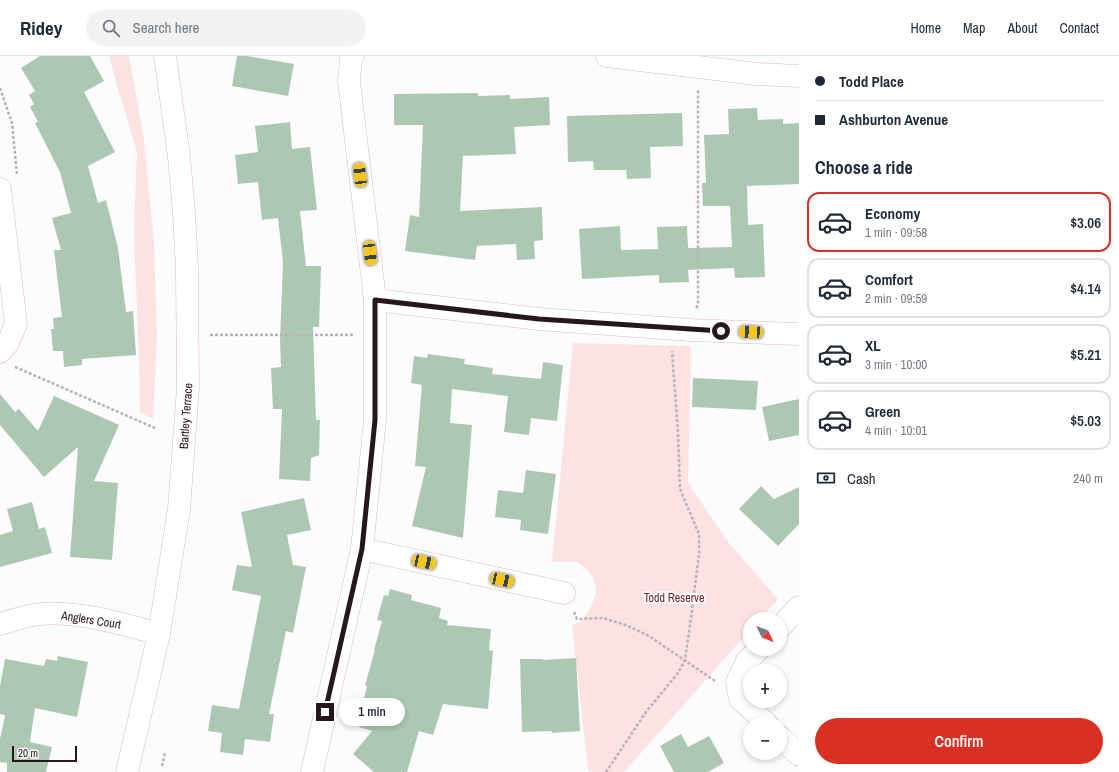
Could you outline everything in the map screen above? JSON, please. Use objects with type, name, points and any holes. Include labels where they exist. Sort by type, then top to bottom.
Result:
[{"type":"street","name":"Bartley Terrace","points":[[127,772],[159,634],[178,509],[188,388],[187,282],[184,213],[179,156],[165,56]]},
{"type":"street","points":[[312,772],[362,549],[375,420],[375,300],[349,81],[351,59],[353,56]]},
{"type":"street","points":[[607,56],[756,74],[799,76]]},
{"type":"street","points":[[0,189],[16,324],[8,343],[8,360]]},
{"type":"street","points":[[375,300],[539,319],[690,330],[797,334]]},
{"type":"street","points":[[362,549],[564,593]]},
{"type":"street","points":[[787,620],[799,607]]},
{"type":"street","name":"Anglers Court","points":[[0,624],[32,615],[67,614],[125,624],[159,634]]},
{"type":"street","points":[[752,656],[747,661],[737,682],[740,699],[758,716]]},
{"type":"street","points":[[787,744],[799,755]]},
{"type":"path","points":[[606,772],[646,712],[678,673],[684,660],[691,618],[699,534],[680,489],[678,433],[671,348],[689,349],[691,314],[698,306],[698,67]]},
{"type":"path","points":[[210,335],[355,335]]},
{"type":"path","points":[[8,360],[155,428]]},
{"type":"path","points":[[577,619],[603,618],[626,625],[649,636],[717,682]]},
{"type":"path","points":[[162,766],[165,753]]},
{"type":"green space","points":[[109,56],[129,56],[144,140],[154,243],[157,336],[153,419],[140,412],[134,231],[137,152]]},
{"type":"green space","name":"Todd Reserve","points":[[573,343],[691,346],[688,483],[728,542],[778,599],[766,612],[743,612],[743,638],[624,772],[592,772],[588,770],[572,625],[581,622],[592,605],[596,593],[594,580],[587,569],[577,562],[552,562]]},
{"type":"building","points":[[40,56],[90,56],[104,81],[84,92],[115,152],[88,166],[98,203],[106,200],[118,248],[126,312],[133,311],[136,355],[82,359],[82,365],[64,367],[63,351],[53,351],[51,329],[54,329],[53,318],[62,317],[54,250],[61,250],[52,218],[71,213],[60,172],[35,123],[38,122],[30,107],[34,104],[29,95],[35,91],[21,68]]},
{"type":"building","points":[[237,56],[247,56],[294,64],[288,96],[232,86]]},
{"type":"building","points":[[478,93],[478,96],[510,95],[510,99],[549,97],[550,125],[514,127],[516,154],[463,156],[460,211],[542,207],[543,240],[534,241],[535,259],[517,260],[516,244],[477,246],[475,260],[405,251],[410,215],[419,217],[423,125],[394,125],[394,94]]},
{"type":"building","points":[[757,108],[758,120],[783,119],[783,124],[799,123],[799,184],[747,186],[748,225],[763,224],[765,277],[735,278],[734,268],[688,270],[689,282],[659,283],[659,275],[582,279],[579,229],[620,226],[621,250],[658,249],[657,227],[687,226],[688,248],[732,247],[730,206],[703,206],[702,183],[706,183],[704,135],[729,134],[728,109]]},
{"type":"building","points":[[682,113],[683,146],[650,147],[651,178],[627,179],[626,170],[594,170],[593,161],[568,162],[567,116]]},
{"type":"building","points":[[290,122],[292,149],[310,147],[317,210],[300,211],[306,266],[321,266],[319,327],[313,327],[316,420],[320,420],[319,455],[311,458],[310,481],[279,479],[282,409],[273,409],[271,368],[281,367],[280,340],[283,262],[278,218],[262,220],[258,182],[238,184],[235,155],[258,152],[255,126]]},
{"type":"building","points":[[428,354],[465,359],[464,364],[493,368],[492,374],[541,379],[543,362],[563,365],[557,421],[531,418],[529,435],[504,432],[508,396],[452,389],[450,423],[472,425],[463,538],[412,526],[426,467],[415,466],[422,385],[411,383],[414,356],[427,358]]},
{"type":"building","points":[[693,378],[758,381],[756,410],[692,407]]},
{"type":"building","points":[[0,394],[15,412],[19,409],[38,431],[54,396],[119,425],[94,481],[118,483],[112,560],[70,557],[78,447],[44,477],[0,425]]},
{"type":"building","points":[[799,399],[799,435],[769,441],[762,407]]},
{"type":"building","points":[[526,470],[556,474],[548,534],[520,530],[521,520],[495,517],[498,490],[523,493]]},
{"type":"building","points":[[761,486],[774,499],[799,487],[799,524],[778,546],[739,509]]},
{"type":"building","points":[[304,498],[311,530],[287,535],[293,565],[306,567],[293,633],[286,631],[269,714],[274,714],[270,742],[245,739],[243,755],[220,752],[222,733],[208,731],[212,705],[239,709],[261,596],[232,590],[237,565],[252,567],[241,512]]},
{"type":"building","points":[[32,502],[39,529],[45,527],[52,553],[0,567],[0,535],[13,531],[7,509]]},
{"type":"building","points":[[390,589],[412,595],[411,600],[441,608],[439,618],[448,621],[447,625],[491,629],[489,650],[493,651],[488,709],[443,704],[433,735],[419,731],[407,772],[374,772],[353,754],[372,731],[359,727],[362,716],[360,715],[367,686],[365,685],[382,621],[377,620],[384,595],[388,596]]},
{"type":"building","points":[[58,656],[88,662],[77,717],[35,708],[30,742],[52,747],[46,772],[7,772],[7,763],[0,762],[0,739],[5,715],[0,714],[0,686],[5,659],[44,666],[46,659],[57,661]]},
{"type":"building","points":[[576,658],[580,731],[552,733],[552,731],[522,732],[520,659],[543,660]]},
{"type":"building","points":[[681,734],[688,747],[709,736],[724,763],[708,772],[674,772],[660,746]]},
{"type":"route","points":[[325,712],[362,549],[375,420],[375,300],[539,319],[721,331]]}]
